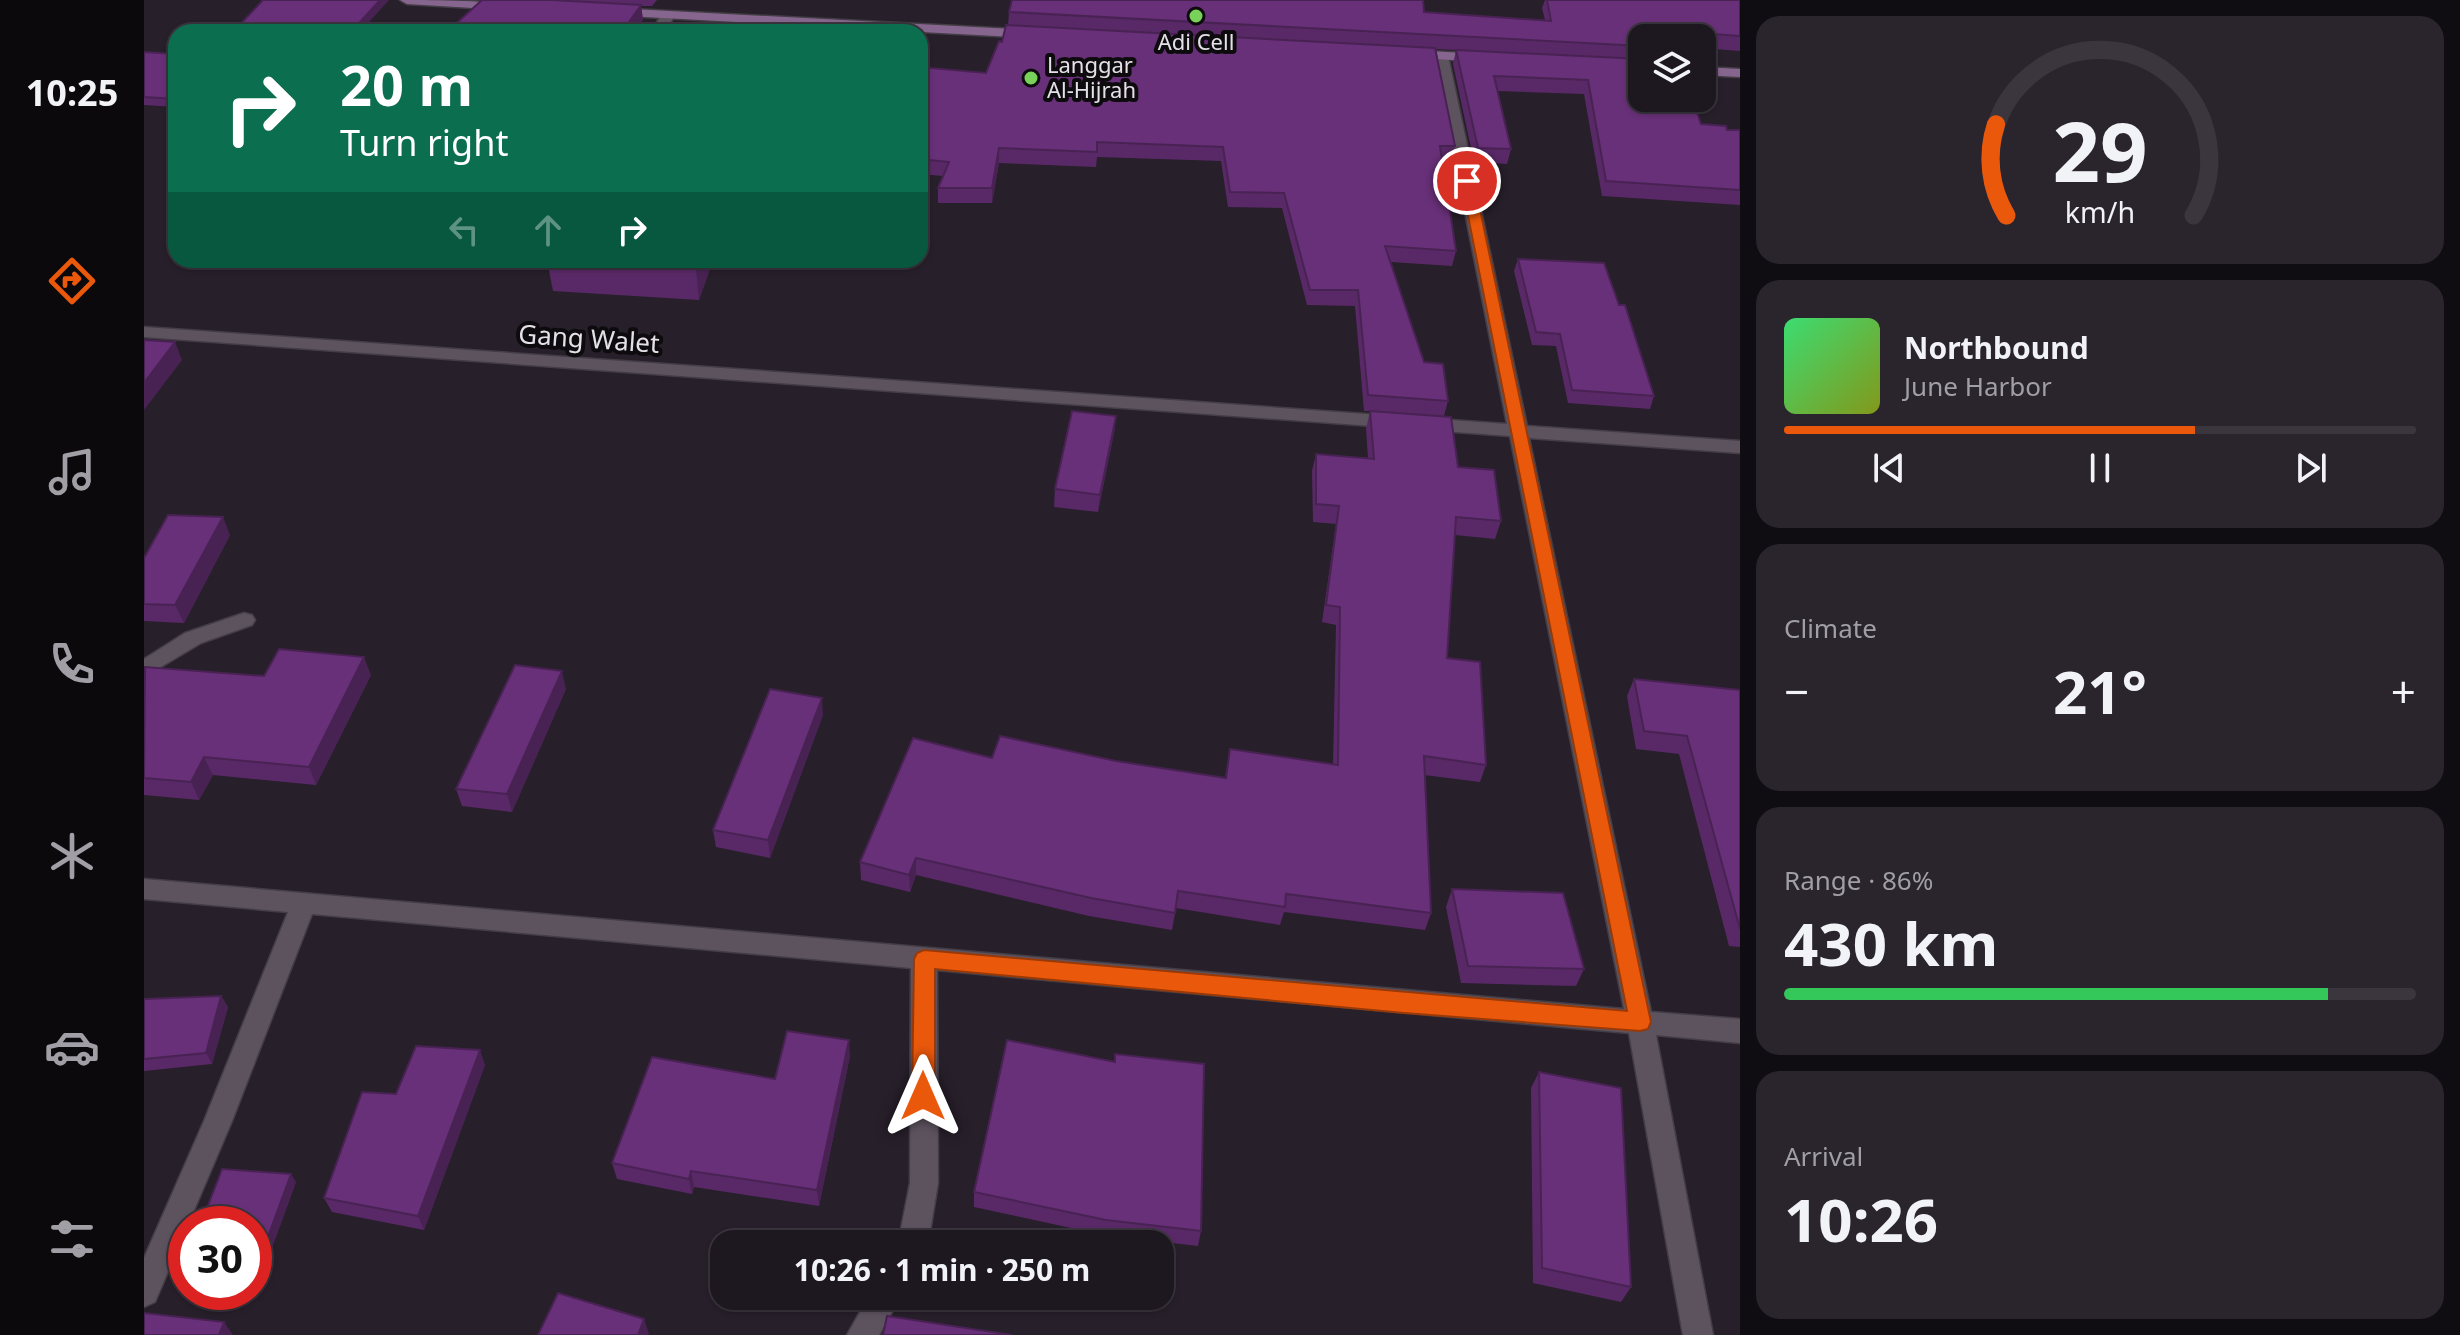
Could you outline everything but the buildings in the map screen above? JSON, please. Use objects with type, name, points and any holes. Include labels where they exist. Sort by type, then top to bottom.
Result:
[{"type":"main road","points":[[407,0],[528,7]]},
{"type":"main road","points":[[590,10],[839,24]]},
{"type":"main road","points":[[928,29],[1047,35]]},
{"type":"main road","points":[[1394,53],[1503,59]]},
{"type":"main road","points":[[1716,72],[1740,73]]},
{"type":"street","points":[[663,24],[668,15]]},
{"type":"street","points":[[1441,56],[1640,1022],[1698,1335]]},
{"type":"street","name":"Gang Walet","points":[[144,332],[1740,447]]},
{"type":"street","points":[[144,669],[193,638],[244,620]]},
{"type":"street","points":[[144,889],[1404,1004],[1740,1031]]},
{"type":"street","points":[[144,1292],[218,1121],[304,903]]},
{"type":"street","points":[[916,1230],[924,1183],[924,959]]},
{"type":"street","points":[[862,1335],[877,1310]]},
{"type":"place","name":"Adi Cell","points":[[1196,16]]},
{"type":"place","name":"Langgar Al-Hijrah","points":[[1031,78]]},
{"type":"route","points":[[923,1096],[924,959],[1404,1004],[1640,1022],[1467,181]]}]
